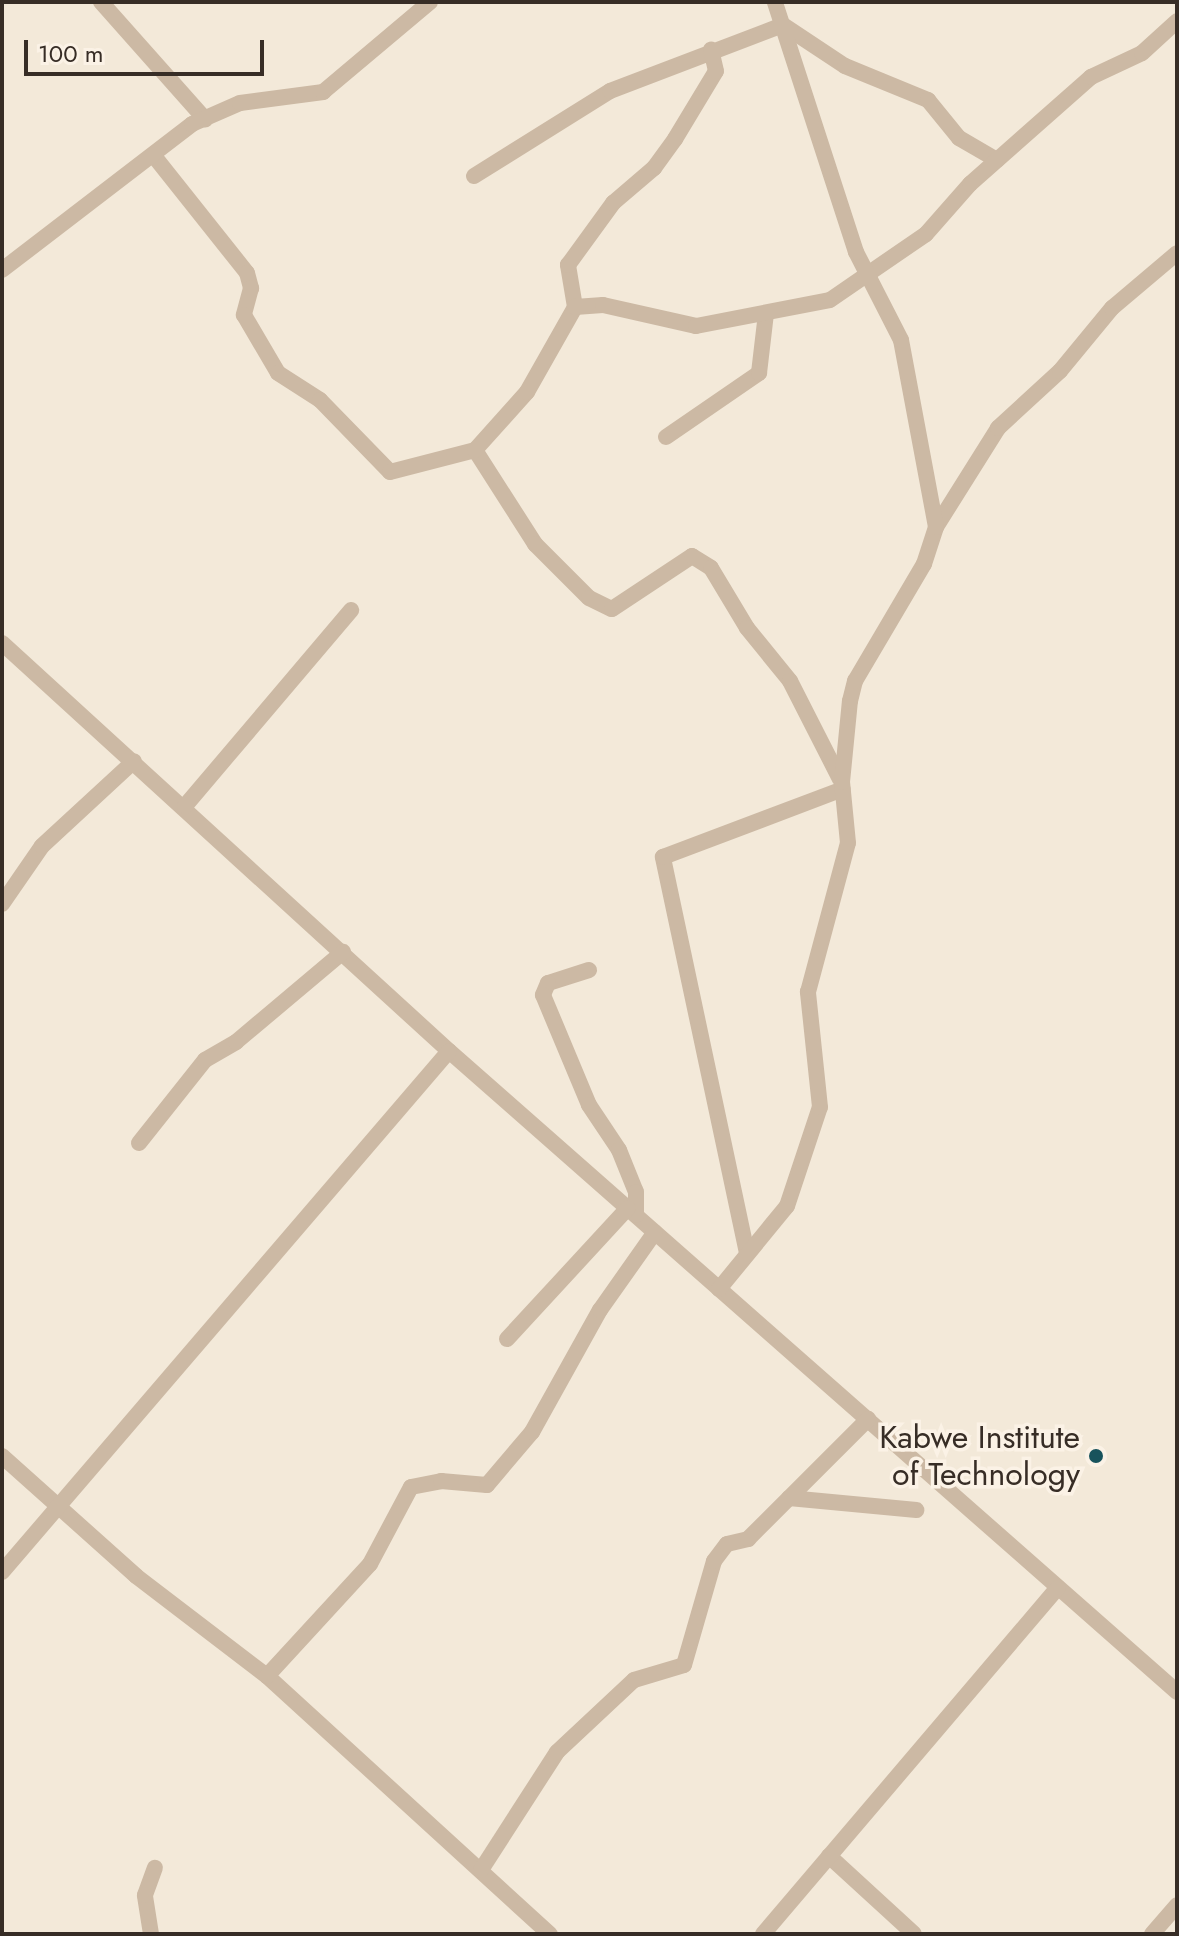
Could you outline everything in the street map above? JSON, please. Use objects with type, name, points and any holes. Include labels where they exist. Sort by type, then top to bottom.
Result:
[{"type":"street","points":[[101,2],[205,119]]},
{"type":"street","points":[[2,270],[205,119],[240,103],[323,92],[430,2]]},
{"type":"street","points":[[775,2],[867,274],[901,340],[936,527]]},
{"type":"street","points":[[575,307],[603,305],[696,326],[830,300],[926,234],[997,160],[1091,77],[1142,53],[1177,21]]},
{"type":"street","points":[[474,176],[610,91],[783,25]]},
{"type":"street","points":[[783,25],[845,66],[928,100],[959,138],[997,160]]},
{"type":"street","points":[[154,156],[247,273],[251,288],[244,315],[278,373],[320,400],[390,472],[475,450],[527,392],[575,307],[568,265],[613,203],[654,168],[675,139],[716,71],[711,50]]},
{"type":"street","points":[[719,1289],[795,1190],[820,1107],[808,992],[848,843],[842,786],[855,681],[924,564],[936,527],[998,428],[1060,371],[1112,308],[1177,253]]},
{"type":"street","points":[[666,437],[759,373],[766,313]]},
{"type":"street","points":[[475,450],[535,544],[589,598],[612,609],[692,556],[711,568],[747,628],[790,681],[842,786]]},
{"type":"street","points":[[185,806],[351,610]]},
{"type":"street","points":[[2,643],[185,806],[449,1051],[1177,1692]]},
{"type":"street","points":[[2,904],[42,846],[134,761]]},
{"type":"street","points":[[747,1253],[663,857],[842,786]]},
{"type":"street","points":[[139,1143],[205,1060],[236,1042],[343,952]]},
{"type":"street","points":[[507,1339],[632,1212],[633,1183],[572,1068],[543,995],[548,983],[589,970]]},
{"type":"street","points":[[2,1572],[449,1051]]},
{"type":"street","points":[[267,1676],[370,1564],[411,1487],[441,1481],[487,1485],[532,1432],[600,1310],[655,1232]]},
{"type":"street","points":[[481,1870],[557,1752],[634,1680],[684,1665],[714,1561],[727,1544],[748,1539],[868,1419]]},
{"type":"street","points":[[2,1456],[136,1576],[267,1676],[550,1934]]},
{"type":"street","points":[[789,1498],[916,1510]]},
{"type":"street","points":[[763,1934],[1058,1587]]},
{"type":"street","points":[[829,1856],[914,1934]]},
{"type":"street","points":[[151,1934],[145,1895],[155,1868]]},
{"type":"street","points":[[1152,1934],[1177,1905]]},
{"type":"place","name":"Kabwe Institute of Technology","points":[[1096,1456]]}]
